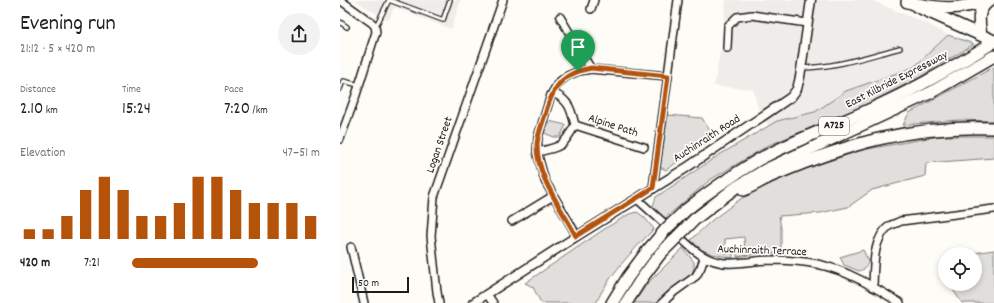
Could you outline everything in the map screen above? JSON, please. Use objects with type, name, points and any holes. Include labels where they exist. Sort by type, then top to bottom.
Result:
[{"type":"main road","points":[[905,1],[934,7],[956,8],[967,7],[990,0]]},
{"type":"main road","points":[[981,35],[979,14],[984,5],[990,0]]},
{"type":"main road","points":[[905,1],[981,35],[991,43]]},
{"type":"main road","name":"East Kilbride Expressway","points":[[612,303],[631,272],[666,229],[686,210],[714,188],[760,160],[788,146],[887,102],[932,79],[991,43]]},
{"type":"main road","name":"East Kilbride Expressway","points":[[626,303],[660,254],[695,218],[748,180],[765,170],[930,94],[994,56]]},
{"type":"main road","name":"A725","points":[[714,203],[749,188],[772,175],[850,146],[899,134],[924,130],[945,128],[994,128]]},
{"type":"street","points":[[340,0],[375,26],[375,37],[340,138]]},
{"type":"street","name":"Logan Street","points":[[439,303],[430,236],[434,197],[503,0]]},
{"type":"street","points":[[591,9],[594,0]]},
{"type":"street","points":[[653,188],[678,0]]},
{"type":"street","points":[[802,68],[811,0]]},
{"type":"street","points":[[727,48],[728,26],[737,17],[752,16],[807,23]]},
{"type":"street","points":[[560,17],[591,68]]},
{"type":"street","points":[[576,236],[545,180],[537,152],[538,137],[553,93],[558,83],[567,76],[578,71],[591,68],[668,76]]},
{"type":"street","name":"Auchinraith Road","points":[[473,303],[576,236],[693,163],[791,97],[797,88],[802,68]]},
{"type":"street","points":[[537,152],[555,148],[566,141],[575,125],[570,106],[561,96],[553,93]]},
{"type":"street","name":"Alpine Path","points":[[575,125],[644,147]]},
{"type":"street","points":[[512,221],[553,196]]},
{"type":"street","name":"Auchinraith Terrace","points":[[637,199],[704,258],[719,263],[770,260],[796,261],[817,264],[847,274],[900,303]]},
{"type":"street","points":[[873,287],[875,257],[878,244],[882,234],[890,226],[901,221],[994,209]]},
{"type":"street","points":[[351,247],[364,303]]},
{"type":"street","points":[[662,303],[696,276],[704,258]]},
{"type":"street","points":[[487,294],[493,303]]},
{"type":"lane","points":[[375,26],[389,0],[443,20],[450,0]]},
{"type":"lane","points":[[340,22],[347,27]]},
{"type":"lane","points":[[802,68],[822,68],[844,64],[863,57],[900,48]]},
{"type":"lane","points":[[340,90],[343,81],[359,85]]},
{"type":"shaded area","points":[[355,0],[461,0],[451,29],[394,7],[389,20],[378,15]]},
{"type":"shaded area","points":[[726,0],[870,0],[928,24],[948,35],[914,67],[846,91],[815,112],[777,121],[769,126],[759,111],[753,89],[714,86],[722,43]]},
{"type":"shaded area","points":[[948,35],[974,44],[920,77],[859,108],[769,145],[710,180],[665,218],[652,209],[656,197],[719,155],[777,121],[815,112],[846,91],[914,67]]},
{"type":"shaded area","points":[[994,67],[994,121],[959,120],[903,125],[909,113]]},
{"type":"shaded area","points":[[668,115],[702,118],[714,137],[666,170],[660,167]]},
{"type":"shaded area","points":[[549,121],[566,125],[560,137],[554,137],[544,133]]},
{"type":"shaded area","points":[[940,136],[994,136],[994,158],[926,163],[925,176],[872,190],[848,207],[820,213],[779,216],[781,228],[781,253],[756,254],[737,257],[737,252],[745,252],[744,237],[725,239],[725,253],[733,253],[733,258],[712,254],[702,250],[691,240],[711,221],[739,200],[767,184],[862,150]]},
{"type":"shaded area","points":[[637,212],[644,217],[654,229],[614,273],[596,303],[541,303],[533,287],[525,283],[606,228],[629,214]]},
{"type":"shaded area","points":[[683,248],[694,262],[692,274],[667,292],[658,303],[634,303],[647,284]]},
{"type":"shaded area","points":[[863,250],[869,262],[864,269],[859,271],[844,265],[840,257]]},
{"type":"shaded area","points":[[994,250],[994,303],[962,303],[954,291],[982,291],[982,252]]},
{"type":"route","points":[[591,68],[668,76],[653,188],[576,236],[545,180],[537,152],[537,142],[551,95],[558,83],[567,76],[578,71],[591,68]]}]
